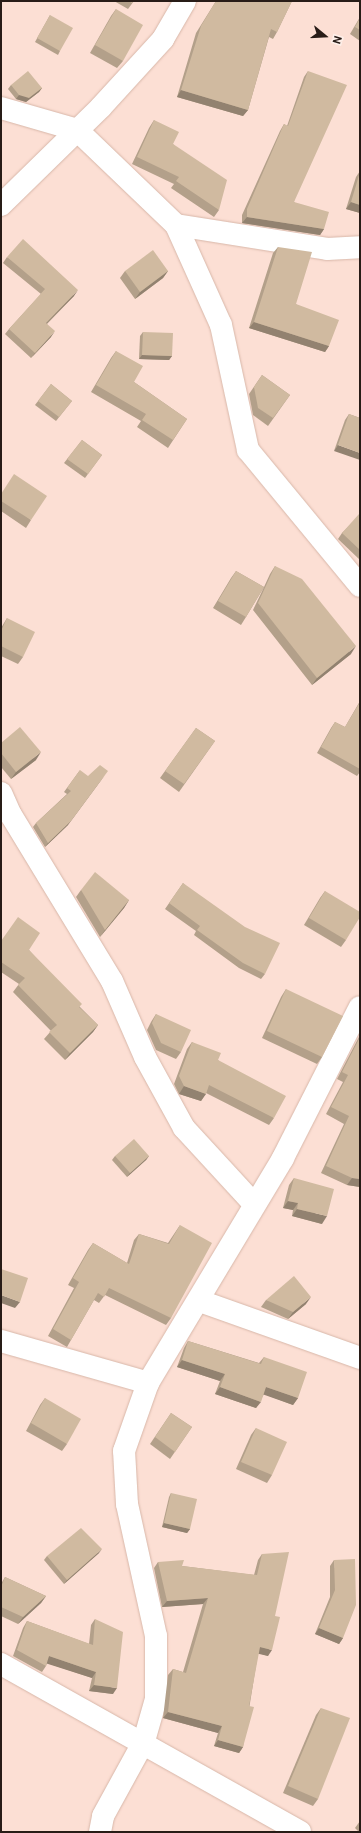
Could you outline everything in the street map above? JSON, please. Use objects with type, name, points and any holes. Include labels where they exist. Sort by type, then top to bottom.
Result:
[{"type":"street","points":[[1,205],[77,130],[163,40],[185,1]]},
{"type":"street","points":[[1,108],[77,130],[176,225],[221,325],[248,450],[360,586]]},
{"type":"street","points":[[176,225],[327,249],[360,247]]},
{"type":"street","points":[[1,793],[11,815],[112,981],[145,1057],[184,1128],[254,1204]]},
{"type":"street","points":[[100,1832],[103,1816],[144,1741],[156,1699],[156,1636],[127,1504],[124,1451],[148,1384],[200,1301],[254,1204],[282,1158],[360,1007]]},
{"type":"street","points":[[200,1301],[360,1358]]},
{"type":"street","points":[[1,1341],[148,1384]]},
{"type":"street","points":[[1,1664],[144,1741],[300,1832]]},
{"type":"building","points":[[216,1],[292,1],[277,32],[271,29],[248,110],[181,90],[201,26]]},
{"type":"building","points":[[116,9],[143,25],[123,61],[95,45]]},
{"type":"building","points":[[50,15],[73,28],[60,51],[37,38]]},
{"type":"building","points":[[360,18],[360,30],[355,27]]},
{"type":"building","points":[[28,71],[42,88],[29,98],[19,95],[11,85]]},
{"type":"building","points":[[308,71],[347,85],[294,202],[329,212],[324,229],[247,217],[247,209],[284,124],[288,126]]},
{"type":"building","points":[[154,120],[179,132],[173,144],[227,180],[219,210],[176,181],[179,177],[137,157]]},
{"type":"building","points":[[360,172],[360,205],[351,202]]},
{"type":"building","points":[[23,239],[78,290],[46,323],[55,331],[35,353],[9,329],[45,289],[7,257]]},
{"type":"building","points":[[278,247],[312,252],[296,304],[339,320],[329,346],[254,322]]},
{"type":"building","points":[[153,250],[168,271],[140,292],[125,271]]},
{"type":"building","points":[[143,332],[173,333],[172,356],[142,355]]},
{"type":"building","points":[[116,351],[143,366],[134,382],[187,419],[173,440],[142,420],[146,414],[96,385]]},
{"type":"building","points":[[262,375],[290,395],[273,418],[258,408],[254,387]]},
{"type":"building","points":[[51,384],[72,401],[59,417],[38,401]]},
{"type":"building","points":[[349,414],[360,418],[360,453],[338,445]]},
{"type":"building","points":[[82,440],[102,455],[88,474],[67,459]]},
{"type":"building","points":[[14,474],[47,496],[31,520],[1,501],[1,494]]},
{"type":"building","points":[[359,514],[360,515],[360,550],[342,533]]},
{"type":"building","points":[[275,566],[302,579],[356,646],[317,678],[258,603]]},
{"type":"building","points":[[236,571],[264,587],[246,617],[218,601]]},
{"type":"building","points":[[7,618],[35,632],[23,657],[1,646],[1,631]]},
{"type":"building","points":[[360,702],[360,769],[321,747],[335,722],[345,727]]},
{"type":"building","points":[[20,727],[41,752],[16,772],[1,753],[1,743]]},
{"type":"building","points":[[196,728],[215,741],[184,784],[165,771]]},
{"type":"building","points":[[100,765],[108,771],[71,821],[48,843],[36,823],[71,791],[67,788],[80,770],[88,776]]},
{"type":"building","points":[[95,872],[129,900],[105,930],[81,890]]},
{"type":"building","points":[[183,883],[245,927],[280,943],[265,974],[243,963],[197,930],[200,926],[169,903]]},
{"type":"building","points":[[325,891],[360,912],[360,917],[346,940],[309,918]]},
{"type":"building","points":[[18,917],[40,933],[29,950],[82,1004],[79,1007],[98,1025],[70,1053],[49,1032],[57,1025],[18,985],[25,978],[1,962],[1,941]]},
{"type":"building","points":[[286,989],[343,1016],[322,1057],[267,1031]]},
{"type":"building","points":[[156,1014],[191,1030],[181,1052],[161,1043],[152,1023]]},
{"type":"building","points":[[360,1037],[360,1179],[352,1178],[326,1166],[349,1116],[331,1107],[348,1075],[342,1072]]},
{"type":"building","points":[[192,1042],[221,1053],[218,1060],[286,1096],[274,1118],[209,1085],[206,1094],[184,1086],[179,1076]]},
{"type":"building","points":[[134,1139],[149,1156],[130,1173],[115,1156]]},
{"type":"building","points":[[294,1178],[334,1189],[327,1216],[297,1209],[298,1203],[288,1201]]},
{"type":"building","points":[[180,1225],[212,1243],[171,1318],[109,1288],[104,1297],[98,1293],[71,1340],[53,1329],[79,1282],[73,1278],[93,1243],[129,1264],[139,1234],[169,1244]]},
{"type":"building","points":[[1,1269],[28,1278],[20,1302],[1,1295]]},
{"type":"building","points":[[294,1276],[311,1297],[293,1312],[266,1300]]},
{"type":"building","points":[[188,1341],[261,1364],[264,1357],[307,1372],[298,1398],[266,1387],[261,1402],[220,1387],[225,1374],[182,1360]]},
{"type":"building","points":[[45,1398],[81,1419],[67,1444],[31,1423]]},
{"type":"building","points":[[171,1413],[192,1427],[175,1452],[155,1437]]},
{"type":"building","points":[[256,1428],[287,1442],[272,1475],[241,1462]]},
{"type":"building","points":[[171,1493],[197,1499],[190,1529],[164,1523]]},
{"type":"building","points":[[81,1528],[102,1549],[67,1580],[47,1556]]},
{"type":"building","points":[[289,1552],[275,1616],[280,1617],[272,1650],[260,1647],[249,1706],[254,1707],[243,1747],[218,1740],[222,1726],[168,1712],[173,1669],[186,1673],[208,1598],[167,1601],[158,1562],[184,1560],[182,1566],[257,1575],[262,1554]]},
{"type":"building","points":[[355,1559],[356,1605],[343,1638],[319,1628],[335,1590],[334,1560]]},
{"type":"building","points":[[5,1577],[46,1596],[23,1617],[1,1607],[1,1587]]},
{"type":"building","points":[[95,1619],[123,1632],[117,1688],[94,1685],[96,1672],[49,1656],[46,1666],[17,1650],[27,1621],[93,1645]]},
{"type":"building","points":[[321,1708],[350,1718],[318,1799],[288,1786]]}]
